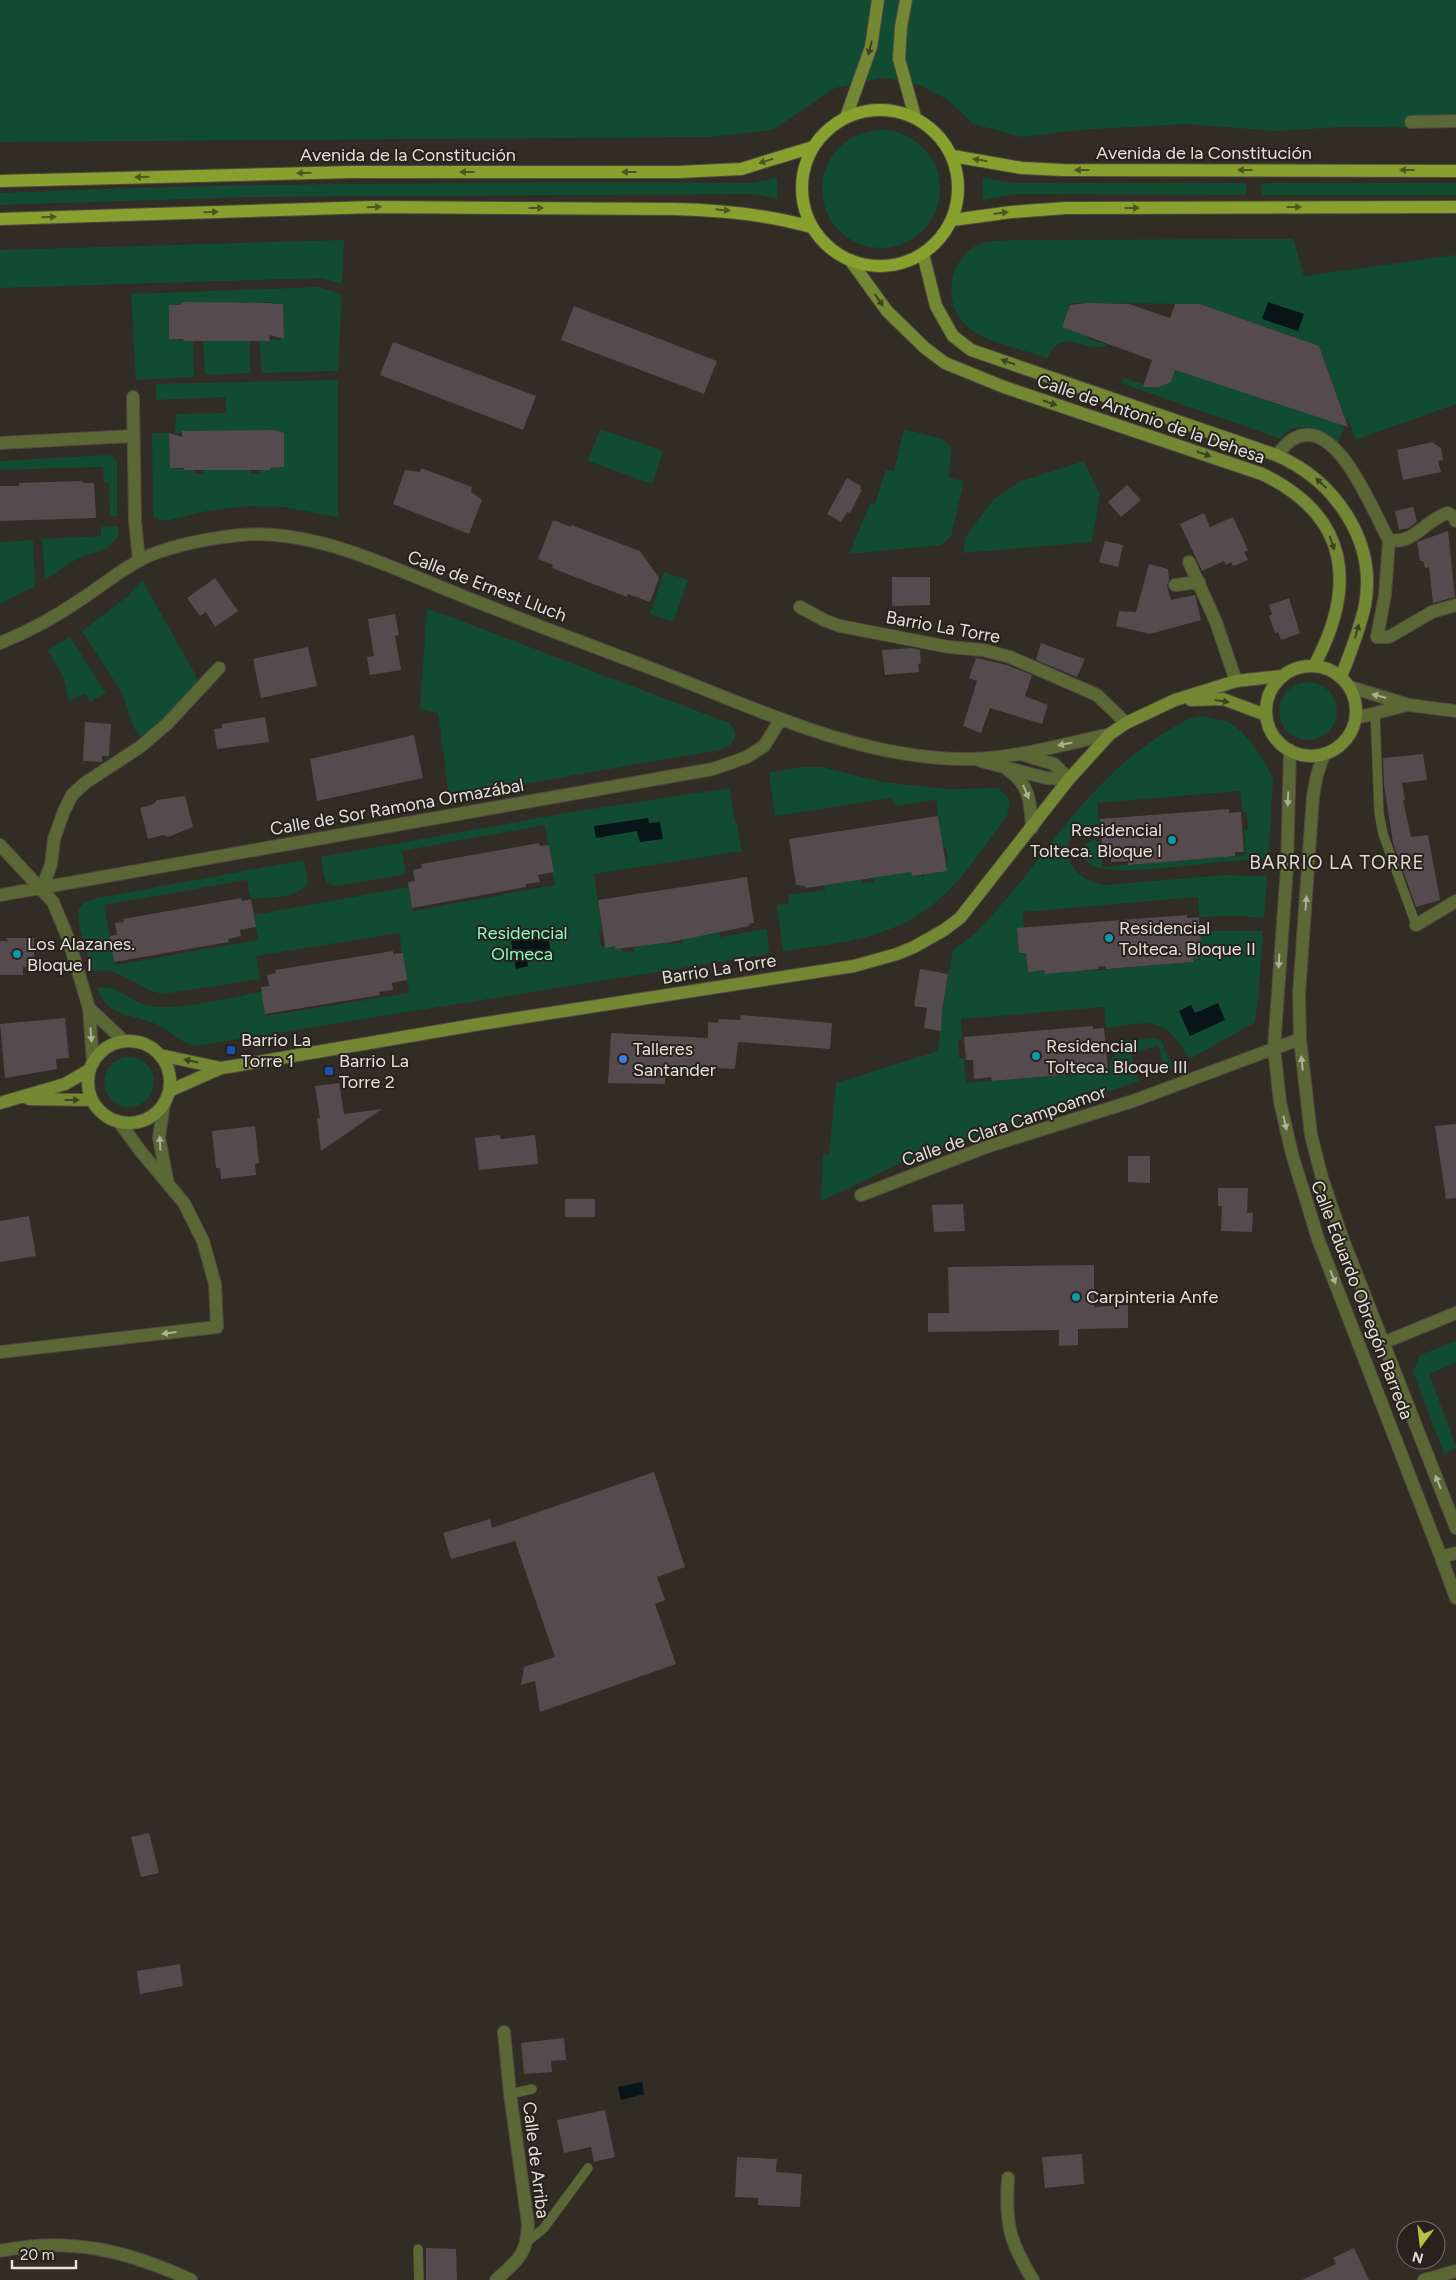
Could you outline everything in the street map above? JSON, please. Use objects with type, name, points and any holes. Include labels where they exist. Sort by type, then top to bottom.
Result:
[{"type":"main road","points":[[846,117],[871,47],[878,0]]},
{"type":"main road","points":[[906,0],[901,27],[900,59],[915,117]]},
{"type":"main road","points":[[889,109],[915,117],[940,136],[953,156],[959,190],[953,220],[943,236],[923,254],[896,265],[872,266],[850,260],[833,252],[811,227],[802,194],[803,170],[813,147],[824,132],[846,117],[861,112],[889,109]]},
{"type":"main road","name":"Avenida de la Constitución","points":[[0,181],[342,172],[678,172],[741,168],[813,147]]},
{"type":"main road","name":"Avenida de la Constitución","points":[[953,156],[1022,168],[1063,170],[1456,171]]},
{"type":"main road","points":[[0,219],[374,207],[674,209],[719,210],[756,214],[811,227]]},
{"type":"main road","points":[[953,220],[1011,212],[1066,208],[1456,207]]},
{"type":"main road","name":"Calle de Antonio de la Dehesa","points":[[923,254],[936,306],[953,336],[971,350],[1276,455],[1299,466],[1330,492],[1354,526],[1366,576],[1365,604],[1341,677]]},
{"type":"main road","name":"Calle de Antonio de la Dehesa","points":[[850,260],[887,311],[918,341],[945,363],[1004,387],[1262,474],[1283,484],[1298,496],[1318,516],[1328,532],[1339,566],[1341,583],[1334,621],[1325,646],[1314,666]]},
{"type":"main road","points":[[1282,676],[1270,693],[1266,715],[1273,735],[1290,750],[1306,755],[1324,754],[1345,740],[1354,726],[1356,718],[1355,702],[1350,688],[1341,677],[1328,669],[1314,666]]},
{"type":"main road","name":"Barrio La Torre","points":[[169,1091],[221,1068],[471,1025],[854,966],[897,954],[939,934],[960,918],[1069,779],[1110,734],[1126,723],[1176,700],[1236,681],[1282,676],[1297,668],[1314,666]]},
{"type":"main road","name":"Barrio La Torre","points":[[1176,700],[1223,699],[1266,715]]},
{"type":"main road","points":[[0,1103],[65,1084],[91,1066],[106,1048],[124,1041]]},
{"type":"main road","name":"Barrio La Torre","points":[[124,1041],[144,1043],[160,1055],[221,1068]]},
{"type":"main road","points":[[91,1066],[88,1080],[92,1100],[99,1110],[119,1122],[132,1123],[145,1120],[156,1113],[164,1103],[169,1091],[170,1075],[165,1061],[160,1055]]},
{"type":"main road","points":[[16,1099],[92,1100]]},
{"type":"street","points":[[1411,122],[1456,121]]},
{"type":"street","points":[[133,397],[132,436],[135,520],[140,561]]},
{"type":"street","points":[[0,443],[132,436]]},
{"type":"street","points":[[1276,455],[1293,439],[1312,436],[1323,440],[1345,459],[1356,474],[1389,540],[1385,595],[1378,637],[1389,637],[1432,612],[1456,605]]},
{"type":"street","points":[[1389,540],[1397,542],[1417,534],[1442,515],[1448,513],[1456,521]]},
{"type":"street","name":"Calle de Ernest Lluch","points":[[0,643],[62,612],[140,561],[170,549],[206,540],[241,535],[271,534],[354,553],[834,738],[934,757],[972,759],[1046,778],[1069,779]]},
{"type":"street","points":[[1189,562],[1216,622],[1236,681]]},
{"type":"street","points":[[1175,585],[1199,582]]},
{"type":"street","name":"Barrio La Torre","points":[[800,607],[840,626],[949,647],[983,650],[1010,657],[1097,695],[1126,723]]},
{"type":"street","points":[[42,888],[51,865],[54,839],[72,795],[85,783],[112,767],[147,741],[184,708],[219,668]]},
{"type":"street","points":[[1350,688],[1409,705],[1456,711]]},
{"type":"street","points":[[1356,718],[1409,705]]},
{"type":"street","name":"Calle de Sor Ramona Ormazábal","points":[[0,895],[713,769],[747,756],[764,746],[781,719]]},
{"type":"street","name":"Calle de Ernest Lluch","points":[[972,759],[1019,753],[1110,734]]},
{"type":"street","name":"Calle Eduardo Obregón Barreda","points":[[1290,750],[1287,867],[1274,1048],[1280,1102],[1303,1196],[1456,1598]]},
{"type":"street","name":"Calle de Ernest Lluch","points":[[1019,753],[1054,764],[1069,779]]},
{"type":"street","name":"Calle Eduardo Obregón Barreda","points":[[1324,754],[1313,796],[1299,994],[1300,1039],[1311,1135],[1322,1178],[1343,1240],[1385,1342],[1403,1397],[1456,1528]]},
{"type":"street","name":"Calle de Ernest Lluch","points":[[1002,766],[1021,779],[1030,798],[1032,828]]},
{"type":"street","points":[[0,844],[53,902],[68,938],[88,1008],[91,1066]]},
{"type":"street","points":[[1416,924],[1456,901]]},
{"type":"street","points":[[88,1008],[124,1041]]},
{"type":"street","name":"Calle de Clara Campoamor","points":[[861,1195],[990,1146],[1133,1101],[1300,1039]]},
{"type":"street","points":[[164,1103],[159,1138],[168,1182]]},
{"type":"street","points":[[0,1352],[217,1327],[215,1284],[203,1241],[184,1203],[119,1122]]},
{"type":"street","points":[[1385,1342],[1456,1313]]},
{"type":"street","points":[[1441,1557],[1456,1553]]},
{"type":"street","name":"Calle de Arriba","points":[[496,2280],[516,2261],[527,2242],[526,2208],[510,2094],[504,2032]]},
{"type":"street","points":[[1008,2178],[1006,2210],[1009,2228],[1015,2249],[1033,2280]]},
{"type":"street","points":[[0,2251],[20,2247],[99,2248],[124,2254],[190,2280]]},
{"type":"street","points":[[1424,2280],[1456,2271]]},
{"type":"lane","points":[[1375,713],[1379,813],[1383,834],[1416,924]]},
{"type":"lane","points":[[510,2094],[532,2090]]},
{"type":"lane","points":[[527,2242],[544,2228],[588,2168]]},
{"type":"lane","points":[[418,2249],[419,2280]]},
{"type":"green space","points":[[0,0],[1456,0],[1456,128],[1343,127],[1274,131],[1186,124],[1079,130],[1022,137],[973,124],[948,100],[922,86],[882,78],[835,88],[773,130],[711,137],[0,142]]},
{"type":"green space","points":[[881,130],[904,134],[923,147],[936,166],[940,189],[936,212],[923,231],[904,244],[881,248],[858,244],[839,231],[826,212],[822,189],[826,166],[839,147],[858,134]]},
{"type":"green space","points":[[777,178],[778,199],[753,194],[252,197],[0,205],[0,193],[94,189],[376,184],[751,183]]},
{"type":"green space","points":[[983,178],[1015,183],[1246,183],[1246,195],[1016,194],[982,200]]},
{"type":"green space","points":[[1262,183],[1456,183],[1456,195],[1261,195]]},
{"type":"green space","points":[[1293,239],[1304,276],[1456,255],[1456,404],[1355,440],[1348,417],[1338,443],[1317,430],[1301,427],[1287,432],[1281,439],[1121,383],[1124,378],[1152,387],[1159,387],[1171,382],[1175,370],[1206,378],[1206,380],[1256,395],[1256,397],[1279,405],[1341,424],[1344,415],[1319,346],[1200,304],[1070,303],[1062,327],[1089,335],[1088,339],[1109,345],[1100,347],[1075,342],[1060,343],[1047,358],[977,334],[960,319],[952,297],[954,273],[959,263],[966,253],[976,246],[989,242],[1013,240]]},
{"type":"green space","points":[[344,240],[342,284],[321,278],[0,288],[0,250]]},
{"type":"green space","points":[[318,287],[342,294],[338,371],[262,373],[259,341],[284,339],[283,304],[271,305],[271,302],[263,302],[262,305],[247,305],[247,302],[239,302],[238,305],[206,302],[206,305],[190,305],[190,302],[182,302],[181,305],[169,305],[170,339],[193,341],[194,377],[136,380],[131,294]]},
{"type":"green space","points":[[212,339],[250,341],[250,373],[205,375],[203,341],[212,341]]},
{"type":"green space","points":[[338,380],[338,517],[283,507],[249,506],[207,511],[166,521],[153,517],[152,433],[169,433],[170,468],[194,470],[194,473],[203,474],[203,470],[250,470],[251,474],[259,473],[260,470],[284,467],[215,431],[191,433],[190,431],[182,431],[182,433],[175,433],[176,414],[226,413],[226,397],[156,400],[156,384]]},
{"type":"green space","points":[[600,429],[663,451],[652,484],[588,461]]},
{"type":"green space","points":[[904,429],[942,439],[951,446],[949,478],[964,481],[951,537],[941,545],[849,554],[870,504],[875,504],[886,470],[894,471]]},
{"type":"green space","points":[[107,455],[114,457],[117,461],[117,516],[110,516],[109,483],[104,483],[103,467],[0,470],[0,461]]},
{"type":"green space","points":[[1084,461],[1100,495],[1092,542],[963,553],[966,536],[993,500],[1019,482]]},
{"type":"green space","points":[[118,526],[118,537],[107,548],[75,560],[45,580],[42,539],[101,536],[101,527]]},
{"type":"green space","points":[[33,540],[35,586],[0,604],[0,542]]},
{"type":"green space","points":[[664,572],[688,580],[673,622],[650,614]]},
{"type":"green space","points":[[142,580],[199,681],[165,719],[140,737],[134,728],[122,693],[82,631],[128,596]]},
{"type":"green space","points":[[427,608],[729,723],[734,731],[735,738],[724,749],[449,797],[438,713],[420,708]]},
{"type":"green space","points":[[70,637],[106,693],[90,702],[85,694],[69,701],[64,678],[48,650]]},
{"type":"green space","points":[[1302,682],[1314,682],[1329,690],[1337,705],[1337,717],[1329,732],[1314,740],[1302,740],[1287,732],[1279,717],[1279,705],[1287,690]]},
{"type":"green space","points":[[1202,716],[1226,721],[1240,730],[1254,746],[1270,772],[1273,779],[1268,862],[1238,861],[1159,869],[1117,870],[1101,868],[1090,864],[1084,857],[1086,844],[1095,838],[1096,842],[1100,841],[1102,867],[1246,855],[1244,830],[1248,829],[1247,812],[1243,812],[1240,791],[1097,803],[1099,824],[1084,827],[1074,834],[1069,843],[1068,853],[1071,864],[1078,873],[1090,881],[1104,885],[1225,875],[1267,876],[1264,918],[1237,916],[1199,917],[1198,897],[1023,912],[1024,928],[1017,929],[1019,953],[1026,953],[1028,971],[1044,970],[1045,974],[1068,972],[1087,967],[1087,971],[1193,962],[1193,958],[1202,957],[1200,931],[1263,931],[1258,1000],[1254,1023],[1190,1059],[1172,1035],[1164,1028],[1155,1025],[1135,1024],[1106,1028],[1104,1007],[961,1019],[962,1040],[958,1041],[959,1058],[964,1058],[966,1083],[1057,1076],[1075,1071],[1075,1074],[1110,1072],[1110,1064],[1120,1041],[1153,1038],[1161,1040],[1173,1069],[1166,1073],[1158,1045],[1131,1054],[1139,1081],[912,1158],[821,1201],[823,1155],[829,1155],[836,1083],[938,1051],[942,1011],[953,950],[973,935],[990,918],[1068,821],[1118,768],[1137,752],[1174,727],[1184,721]]},
{"type":"green space","points":[[802,767],[821,767],[883,782],[917,786],[950,789],[998,788],[1008,798],[1010,803],[1007,816],[979,855],[948,891],[930,907],[892,929],[871,936],[828,945],[783,951],[777,905],[789,903],[788,895],[823,890],[825,892],[824,885],[859,880],[858,876],[861,875],[862,883],[872,882],[874,884],[873,877],[908,873],[908,868],[910,867],[912,876],[921,874],[922,877],[924,876],[923,869],[948,861],[946,847],[943,847],[936,800],[894,806],[892,798],[775,816],[769,773]]},
{"type":"green space","name":"Residencial Olmeca","points":[[729,788],[742,851],[594,874],[602,931],[599,932],[601,946],[611,947],[611,945],[615,946],[615,949],[621,948],[622,952],[631,951],[632,953],[634,952],[633,946],[670,936],[671,944],[680,943],[683,945],[682,938],[708,930],[709,935],[717,933],[716,929],[719,928],[720,937],[730,935],[730,937],[732,935],[767,929],[769,954],[196,1046],[190,1045],[149,1021],[115,1010],[102,998],[97,988],[111,988],[143,1004],[163,1007],[206,1003],[262,992],[266,1016],[409,993],[399,933],[256,956],[260,979],[163,994],[154,992],[112,972],[103,970],[93,971],[80,928],[78,912],[80,907],[92,899],[304,860],[308,882],[298,892],[283,896],[251,899],[247,880],[104,905],[115,965],[258,940],[254,915],[408,887],[413,911],[555,885],[545,825],[402,851],[406,874],[336,886],[327,883],[321,857],[578,811]]},
{"type":"green space","points":[[129,1057],[139,1059],[147,1064],[152,1072],[154,1082],[152,1092],[147,1100],[139,1105],[129,1107],[119,1105],[111,1100],[106,1092],[104,1082],[106,1072],[111,1064],[119,1059]]},
{"type":"green space","points":[[1456,1341],[1456,1363],[1429,1374],[1456,1446],[1456,1448],[1444,1454],[1413,1372],[1420,1355]]},
{"type":"shaded area","points":[[1268,302],[1304,314],[1298,331],[1262,319]]},
{"type":"shaded area","points":[[648,818],[649,823],[660,822],[663,839],[640,842],[637,831],[596,838],[594,826]]},
{"type":"shaded area","points":[[548,935],[551,953],[527,957],[528,966],[516,969],[511,941]]},
{"type":"shaded area","points":[[1218,1003],[1225,1020],[1190,1036],[1179,1011],[1191,1005],[1195,1013]]},
{"type":"shaded area","points":[[642,2082],[644,2094],[621,2100],[618,2087]]},
{"type":"building","points":[[181,302],[283,304],[284,339],[269,335],[270,341],[184,341],[183,339],[169,339],[169,305],[181,305]]},
{"type":"building","points":[[1087,303],[1129,304],[1170,318],[1175,304],[1200,304],[1319,346],[1348,427],[1175,370],[1171,382],[1159,387],[1143,387],[1152,360],[1062,327],[1070,305]]},
{"type":"building","points":[[574,306],[717,361],[704,394],[561,340]]},
{"type":"building","points":[[393,342],[536,396],[523,430],[380,375]]},
{"type":"building","points":[[273,430],[284,433],[284,467],[270,468],[270,470],[184,470],[184,468],[170,468],[169,433],[182,437],[182,431]]},
{"type":"building","points":[[1432,442],[1441,448],[1443,460],[1438,461],[1441,472],[1403,480],[1397,450]]},
{"type":"building","points":[[421,468],[472,487],[471,492],[482,500],[469,534],[393,504],[405,470],[420,472]]},
{"type":"building","points":[[847,478],[861,486],[860,489],[862,490],[850,513],[847,512],[841,522],[827,514]]},
{"type":"building","points":[[83,481],[83,483],[94,483],[96,518],[0,521],[0,486],[19,486],[19,483]]},
{"type":"building","points":[[1127,485],[1141,500],[1121,517],[1108,502]]},
{"type":"building","points":[[1413,507],[1417,522],[1409,528],[1399,530],[1395,511]]},
{"type":"building","points":[[1204,513],[1210,527],[1233,517],[1248,550],[1244,552],[1248,560],[1233,566],[1231,562],[1226,565],[1224,561],[1202,571],[1180,524]]},
{"type":"building","points":[[553,520],[640,551],[659,578],[650,602],[628,594],[627,597],[552,568],[553,565],[538,559]]},
{"type":"building","points":[[1448,531],[1455,597],[1433,603],[1429,567],[1425,568],[1423,561],[1420,561],[1417,542]]},
{"type":"building","points":[[1105,541],[1123,545],[1118,567],[1099,562]]},
{"type":"building","points":[[1149,564],[1168,569],[1169,580],[1167,586],[1171,600],[1195,595],[1201,620],[1150,634],[1116,626],[1119,611],[1136,612]]},
{"type":"building","points":[[892,577],[930,577],[930,605],[892,606]]},
{"type":"building","points":[[215,578],[238,611],[215,627],[206,612],[200,616],[187,598]]},
{"type":"building","points":[[1289,598],[1300,633],[1281,640],[1278,632],[1275,633],[1269,616],[1272,614],[1269,605]]},
{"type":"building","points":[[395,614],[399,635],[395,636],[401,670],[370,675],[367,657],[374,656],[368,619]]},
{"type":"building","points":[[1041,643],[1085,659],[1077,677],[1036,660]]},
{"type":"building","points":[[308,647],[317,686],[261,698],[253,659]]},
{"type":"building","points":[[912,648],[920,650],[921,663],[918,664],[919,672],[885,675],[882,650]]},
{"type":"building","points":[[976,658],[1007,665],[1032,675],[1025,696],[1048,705],[1042,724],[990,708],[981,733],[963,726],[977,681],[969,678]]},
{"type":"building","points":[[265,717],[269,742],[217,749],[214,729],[222,728],[222,724]]},
{"type":"building","points":[[85,722],[111,724],[109,756],[102,756],[102,762],[83,761]]},
{"type":"building","points":[[414,735],[423,778],[317,801],[310,759]]},
{"type":"building","points":[[1423,754],[1427,780],[1402,783],[1405,800],[1403,800],[1411,837],[1428,835],[1440,900],[1416,907],[1393,843],[1384,785],[1383,758]]},
{"type":"building","points":[[185,796],[193,827],[168,837],[163,835],[148,839],[140,808],[154,804],[157,800]]},
{"type":"building","name":"Residencial Tolteca. Bloque I","points":[[1229,809],[1229,813],[1241,812],[1244,852],[1235,852],[1235,856],[1128,865],[1128,861],[1111,862],[1110,844],[1102,844],[1100,819]]},
{"type":"building","points":[[938,816],[947,871],[912,876],[911,872],[806,888],[805,886],[796,885],[789,839]]},
{"type":"building","points":[[539,843],[540,846],[549,845],[554,872],[538,875],[540,882],[526,884],[526,887],[412,908],[408,882],[415,881],[413,870],[422,868],[421,864]]},
{"type":"building","points":[[747,877],[754,923],[749,924],[749,926],[671,942],[615,949],[615,946],[606,948],[605,946],[598,900]]},
{"type":"building","points":[[241,898],[242,901],[251,899],[256,927],[240,930],[241,936],[228,939],[229,942],[114,962],[110,936],[117,935],[115,923],[124,922],[123,919]]},
{"type":"building","name":"Residencial Tolteca. Bloque II","points":[[1187,915],[1187,918],[1199,917],[1202,957],[1193,958],[1193,962],[1106,969],[1105,966],[1098,967],[1099,969],[1045,974],[1044,970],[1028,972],[1026,953],[1019,953],[1017,928]]},
{"type":"building","name":"Los Alazanes. Bloque I","points":[[6,938],[34,938],[34,967],[23,967],[23,975],[0,975],[0,941],[8,941]]},
{"type":"building","points":[[393,951],[393,954],[403,953],[407,980],[392,983],[393,990],[379,992],[380,995],[265,1014],[261,987],[269,986],[267,975],[276,973],[275,970]]},
{"type":"building","points":[[920,969],[948,974],[941,1031],[924,1028],[927,1008],[914,1006]]},
{"type":"building","points":[[741,1015],[832,1023],[830,1049],[738,1042],[735,1069],[666,1066],[665,1084],[608,1083],[611,1033],[708,1038],[708,1022],[718,1023],[719,1019],[740,1020]]},
{"type":"building","points":[[65,1018],[69,1058],[56,1059],[57,1069],[5,1078],[0,1024]]},
{"type":"building","name":"Residencial Tolteca. Bloque III","points":[[1093,1026],[1093,1029],[1104,1028],[1108,1068],[1098,1068],[1098,1072],[992,1081],[991,1077],[974,1079],[973,1060],[966,1060],[964,1037]]},
{"type":"building","points":[[339,1083],[344,1114],[382,1109],[321,1151],[317,1118],[320,1118],[315,1086]]},
{"type":"building","points":[[1456,1124],[1456,1198],[1446,1199],[1435,1126]]},
{"type":"building","points":[[255,1126],[259,1163],[255,1164],[256,1175],[221,1179],[220,1168],[216,1168],[212,1131]]},
{"type":"building","points":[[500,1135],[501,1139],[535,1135],[538,1164],[479,1170],[475,1138]]},
{"type":"building","points":[[1128,1156],[1150,1156],[1150,1183],[1128,1182]]},
{"type":"building","points":[[1218,1188],[1248,1188],[1247,1213],[1253,1213],[1252,1232],[1221,1231],[1222,1206],[1218,1206]]},
{"type":"building","points":[[565,1199],[595,1199],[595,1217],[565,1217]]},
{"type":"building","points":[[963,1204],[965,1231],[934,1232],[932,1205]]},
{"type":"building","points":[[29,1216],[36,1256],[0,1262],[0,1221]]},
{"type":"building","points":[[1094,1265],[1094,1307],[1128,1305],[1128,1328],[1078,1329],[1078,1345],[1059,1346],[1059,1330],[928,1332],[928,1313],[949,1313],[948,1267]]},
{"type":"building","points":[[654,1472],[685,1567],[657,1577],[665,1600],[655,1604],[676,1664],[540,1712],[535,1681],[521,1685],[524,1667],[555,1657],[515,1541],[451,1559],[443,1533],[490,1519],[492,1528]]},
{"type":"building","points":[[149,1833],[159,1873],[141,1877],[131,1837]]},
{"type":"building","points":[[180,1964],[183,1986],[140,1994],[137,1971]]},
{"type":"building","points":[[564,2038],[566,2060],[551,2061],[552,2072],[524,2074],[521,2043]]},
{"type":"building","points":[[605,2110],[615,2157],[594,2162],[591,2147],[564,2153],[557,2120]]},
{"type":"building","points":[[1082,2154],[1084,2184],[1045,2188],[1042,2157]]},
{"type":"building","points":[[737,2157],[777,2159],[776,2172],[802,2174],[800,2207],[758,2205],[758,2198],[735,2197]]},
{"type":"building","points":[[426,2248],[456,2249],[457,2280],[426,2280]]},
{"type":"building","points":[[1354,2248],[1369,2280],[1302,2280],[1336,2264],[1333,2258]]},
{"type":"place","name":"Residencial Tolteca. Bloque I","points":[[1172,840]]},
{"type":"place","name":"Residencial Tolteca. Bloque II","points":[[1109,938]]},
{"type":"place","name":"Los Alazanes. Bloque I","points":[[17,954]]},
{"type":"place","name":"Barrio La Torre 1","points":[[231,1050]]},
{"type":"place","name":"Residencial Tolteca. Bloque III","points":[[1036,1056]]},
{"type":"place","name":"Talleres Santander","points":[[623,1059]]},
{"type":"place","name":"Barrio La Torre 2","points":[[329,1071]]},
{"type":"place","name":"Carpinteria Anfe","points":[[1076,1297]]},
{"type":"district","name":"BARRIO LA TORRE","points":[[1337,862]]}]
